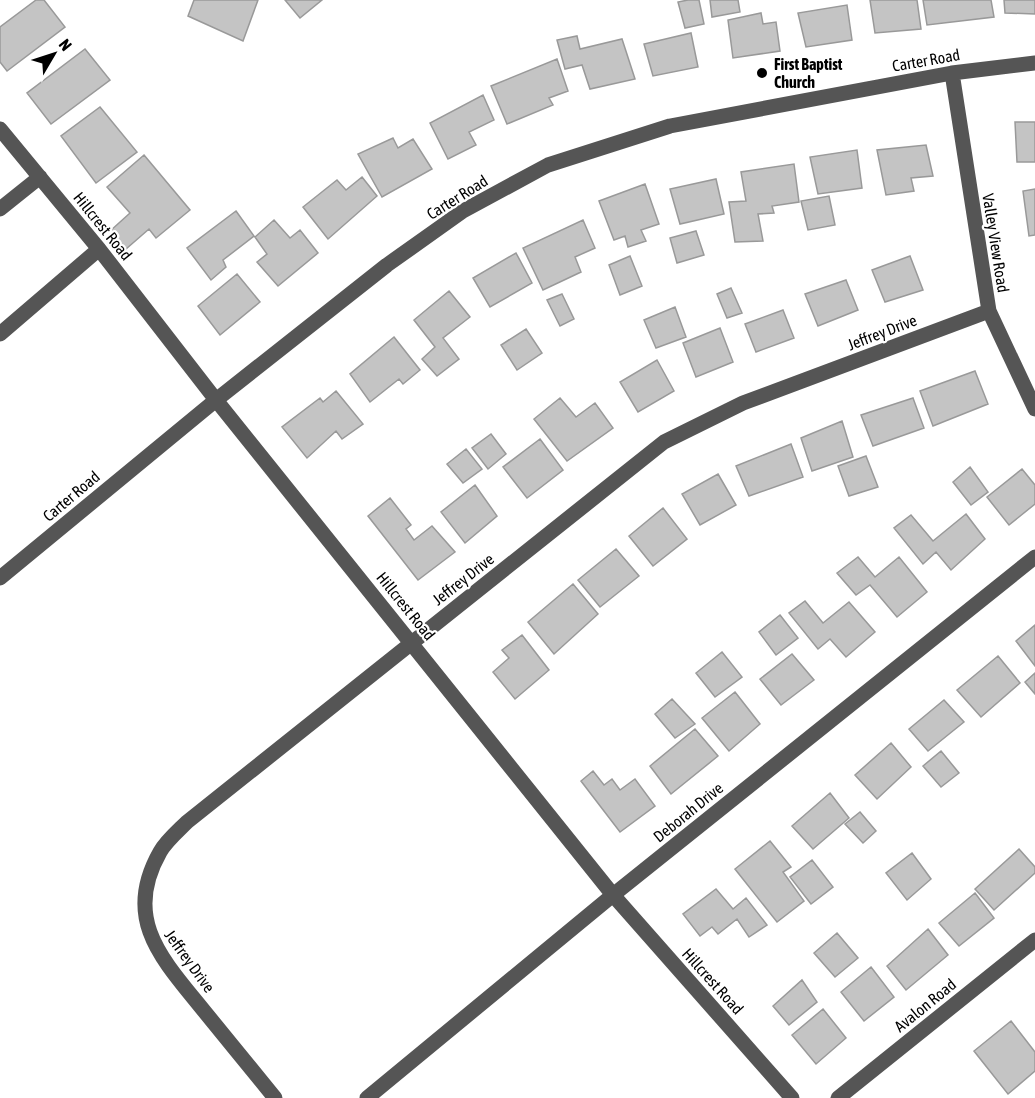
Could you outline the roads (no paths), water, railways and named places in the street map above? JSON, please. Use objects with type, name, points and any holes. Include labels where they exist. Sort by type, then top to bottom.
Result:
[{"type":"street","name":"Carter Road","points":[[0,578],[216,400],[387,265],[463,211],[548,165],[670,126],[952,73],[1035,63]]},
{"type":"street","name":"Valley View Road","points":[[952,73],[989,311],[1035,409]]},
{"type":"street","name":"Hillcrest Road","points":[[0,129],[99,249],[216,400],[613,895],[792,1098]]},
{"type":"street","points":[[0,208],[40,177]]},
{"type":"street","points":[[0,334],[99,249]]},
{"type":"street","name":"Jeffrey Drive","points":[[276,1098],[165,964],[150,937],[144,912],[146,884],[160,851],[187,822],[664,442],[743,403],[989,311]]},
{"type":"street","name":"Deborah Drive","points":[[367,1098],[613,895],[1035,557]]},
{"type":"street","name":"Avalon Road","points":[[838,1098],[1035,940]]},
{"type":"place","name":"First Baptist Church","points":[[762,73]]}]
